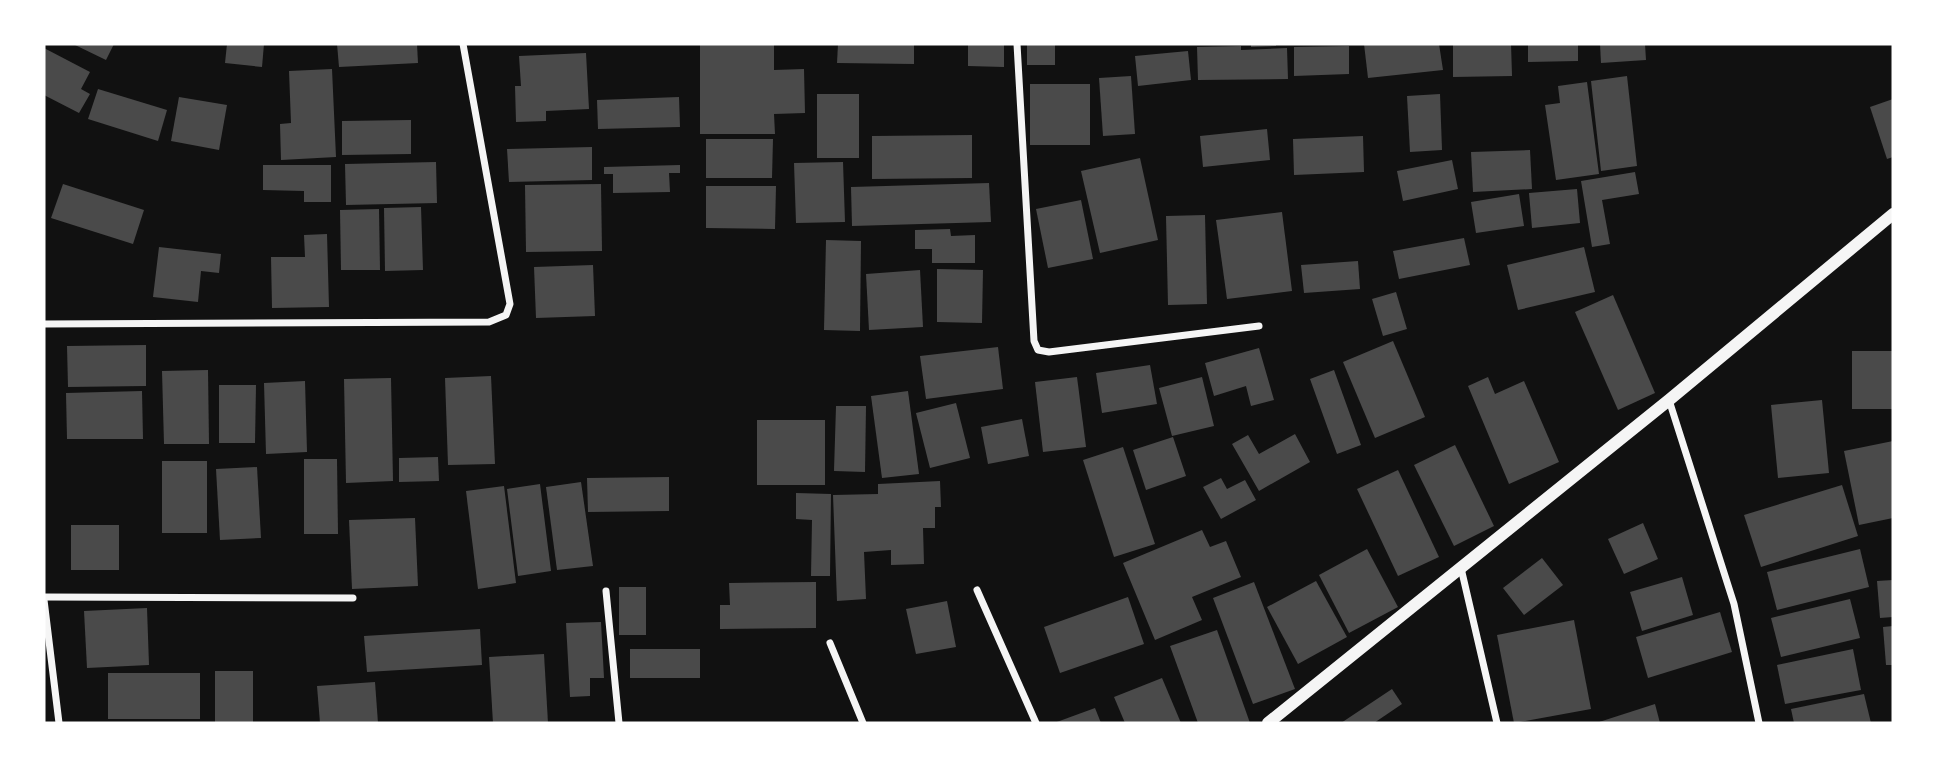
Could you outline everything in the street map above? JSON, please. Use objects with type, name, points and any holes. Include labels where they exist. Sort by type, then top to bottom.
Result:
[{"type":"street","points":[[44,324],[489,322],[506,315],[510,304],[463,44]]},
{"type":"street","points":[[1017,44],[1034,341],[1038,350],[1049,352],[1259,326]]},
{"type":"street","points":[[1268,723],[1669,400],[1893,214]]},
{"type":"street","points":[[1669,400],[1734,604],[1759,723]]},
{"type":"street","points":[[1461,568],[1497,723]]},
{"type":"street","points":[[977,590],[1036,723]]},
{"type":"street","points":[[606,591],[620,723]]},
{"type":"street","points":[[59,723],[44,599],[353,598]]},
{"type":"street","points":[[830,643],[863,723]]},
{"type":"building","points":[[73,44],[114,44],[106,60]]},
{"type":"building","points":[[227,44],[264,44],[262,67],[225,63]]},
{"type":"building","points":[[337,44],[417,44],[418,63],[339,67]]},
{"type":"building","points":[[774,44],[774,70],[804,69],[805,113],[774,114],[775,134],[700,134],[700,45]]},
{"type":"building","points":[[838,44],[914,44],[914,64],[837,63]]},
{"type":"building","points":[[968,44],[1004,44],[1004,67],[968,66]]},
{"type":"building","points":[[1027,44],[1055,44],[1055,65],[1027,65]]},
{"type":"building","points":[[1251,44],[1276,44],[1276,46],[1251,47]]},
{"type":"building","points":[[1364,44],[1439,44],[1443,70],[1368,78]]},
{"type":"building","points":[[1453,44],[1511,44],[1512,76],[1453,77]]},
{"type":"building","points":[[1528,44],[1578,44],[1578,61],[1528,62]]},
{"type":"building","points":[[1600,44],[1645,44],[1646,60],[1601,63]]},
{"type":"building","points":[[1241,46],[1241,50],[1287,48],[1288,79],[1198,80],[1197,47]]},
{"type":"building","points":[[1349,46],[1349,74],[1294,76],[1294,47]]},
{"type":"building","points":[[44,48],[90,72],[81,89],[90,94],[79,113],[44,95]]},
{"type":"building","points":[[1188,51],[1191,80],[1138,86],[1135,56]]},
{"type":"building","points":[[586,53],[589,109],[546,111],[546,121],[516,122],[515,86],[521,86],[519,56]]},
{"type":"building","points":[[332,69],[336,157],[281,160],[280,124],[291,123],[289,71]]},
{"type":"building","points":[[1131,76],[1135,134],[1103,136],[1099,78]]},
{"type":"building","points":[[1627,76],[1637,166],[1601,171],[1591,81]]},
{"type":"building","points":[[1587,82],[1599,174],[1556,180],[1545,105],[1560,103],[1558,86]]},
{"type":"building","points":[[1030,84],[1090,84],[1090,145],[1030,145]]},
{"type":"building","points":[[98,89],[167,110],[158,141],[88,119]]},
{"type":"building","points":[[817,94],[859,94],[859,158],[817,158]]},
{"type":"building","points":[[1440,94],[1442,150],[1410,152],[1407,96]]},
{"type":"building","points":[[179,97],[227,105],[219,150],[171,141]]},
{"type":"building","points":[[679,97],[680,127],[598,129],[597,100]]},
{"type":"building","points":[[1893,99],[1893,157],[1887,159],[1870,107]]},
{"type":"building","points":[[411,120],[411,154],[342,155],[342,121]]},
{"type":"building","points":[[1267,129],[1270,160],[1203,167],[1200,136]]},
{"type":"building","points":[[972,135],[972,178],[872,179],[872,136]]},
{"type":"building","points":[[1363,136],[1364,172],[1294,175],[1293,139]]},
{"type":"building","points":[[706,139],[773,139],[772,178],[706,178]]},
{"type":"building","points":[[592,147],[592,180],[509,182],[507,149]]},
{"type":"building","points":[[1530,150],[1532,189],[1473,192],[1471,152]]},
{"type":"building","points":[[1140,158],[1158,240],[1100,253],[1081,171]]},
{"type":"building","points":[[1452,160],[1458,189],[1403,201],[1397,171]]},
{"type":"building","points":[[436,162],[437,203],[346,205],[345,164]]},
{"type":"building","points":[[843,162],[845,222],[796,223],[794,163]]},
{"type":"building","points":[[263,165],[331,165],[331,202],[304,202],[304,191],[263,190]]},
{"type":"building","points":[[680,165],[680,173],[669,173],[670,192],[613,193],[613,174],[604,174],[604,167]]},
{"type":"building","points":[[1635,172],[1639,194],[1602,200],[1610,244],[1592,247],[1581,181]]},
{"type":"building","points":[[989,183],[991,222],[852,226],[851,187]]},
{"type":"building","points":[[63,184],[144,210],[133,244],[51,218]]},
{"type":"building","points":[[601,184],[602,251],[526,252],[525,185]]},
{"type":"building","points":[[706,186],[776,186],[775,229],[706,228]]},
{"type":"building","points":[[1577,189],[1580,223],[1532,228],[1529,193]]},
{"type":"building","points":[[1519,194],[1524,226],[1476,233],[1471,202]]},
{"type":"building","points":[[1081,200],[1093,259],[1048,268],[1036,209]]},
{"type":"building","points":[[421,207],[423,270],[385,271],[384,208]]},
{"type":"building","points":[[379,209],[380,270],[341,270],[340,210]]},
{"type":"building","points":[[1282,212],[1292,291],[1227,299],[1216,220]]},
{"type":"building","points":[[1205,215],[1207,304],[1168,305],[1166,216]]},
{"type":"building","points":[[950,229],[951,236],[975,235],[975,263],[932,263],[932,249],[915,249],[915,230]]},
{"type":"building","points":[[327,234],[329,307],[272,308],[271,257],[305,257],[304,235]]},
{"type":"building","points":[[1464,238],[1470,265],[1399,279],[1393,251]]},
{"type":"building","points":[[826,240],[861,241],[860,331],[824,330]]},
{"type":"building","points":[[159,247],[221,254],[219,273],[201,271],[198,302],[153,297]]},
{"type":"building","points":[[1584,247],[1595,292],[1518,310],[1507,265]]},
{"type":"building","points":[[1358,261],[1360,289],[1304,293],[1301,265]]},
{"type":"building","points":[[593,265],[595,316],[536,318],[534,267]]},
{"type":"building","points":[[937,269],[983,270],[982,323],[937,322]]},
{"type":"building","points":[[920,270],[923,327],[869,330],[866,274]]},
{"type":"building","points":[[1396,292],[1407,329],[1383,336],[1372,299]]},
{"type":"building","points":[[1613,295],[1655,393],[1618,410],[1575,312]]},
{"type":"building","points":[[1393,341],[1425,417],[1375,438],[1343,362]]},
{"type":"building","points":[[146,345],[146,386],[68,387],[67,346]]},
{"type":"building","points":[[998,347],[1003,389],[926,399],[920,356]]},
{"type":"building","points":[[1259,348],[1274,400],[1251,406],[1246,386],[1214,396],[1205,363]]},
{"type":"building","points":[[1852,351],[1893,351],[1893,409],[1852,409]]},
{"type":"building","points":[[1150,365],[1157,404],[1102,413],[1096,373]]},
{"type":"building","points":[[208,370],[209,444],[164,444],[162,371]]},
{"type":"building","points":[[1334,370],[1361,445],[1337,454],[1310,379]]},
{"type":"building","points":[[491,376],[495,464],[448,465],[445,378]]},
{"type":"building","points":[[1077,377],[1086,447],[1043,452],[1035,382]]},
{"type":"building","points":[[1202,377],[1214,426],[1172,436],[1159,388]]},
{"type":"building","points":[[1488,377],[1495,394],[1524,381],[1559,462],[1509,484],[1468,386]]},
{"type":"building","points":[[391,378],[393,481],[346,483],[344,379]]},
{"type":"building","points":[[305,381],[307,452],[266,454],[264,383]]},
{"type":"building","points":[[219,385],[256,385],[255,443],[219,443]]},
{"type":"building","points":[[142,391],[143,439],[67,439],[66,393]]},
{"type":"building","points":[[908,391],[919,474],[882,478],[871,396]]},
{"type":"building","points":[[1822,400],[1829,473],[1778,478],[1771,405]]},
{"type":"building","points":[[956,403],[970,458],[930,468],[916,413]]},
{"type":"building","points":[[836,406],[866,406],[865,472],[834,471]]},
{"type":"building","points":[[1022,419],[1029,456],[988,464],[981,427]]},
{"type":"building","points":[[757,420],[825,420],[825,485],[757,485]]},
{"type":"building","points":[[1295,434],[1310,462],[1259,491],[1232,444],[1248,435],[1259,454]]},
{"type":"building","points":[[1173,437],[1186,476],[1146,490],[1133,450]]},
{"type":"building","points":[[1893,441],[1893,518],[1859,525],[1844,451]]},
{"type":"building","points":[[1455,445],[1494,526],[1454,546],[1414,465]]},
{"type":"building","points":[[1123,447],[1155,544],[1114,557],[1083,460]]},
{"type":"building","points":[[438,457],[439,481],[399,482],[399,458]]},
{"type":"building","points":[[304,459],[337,459],[338,534],[304,534]]},
{"type":"building","points":[[162,461],[207,461],[207,533],[162,533]]},
{"type":"building","points":[[257,467],[261,538],[220,540],[216,469]]},
{"type":"building","points":[[1398,470],[1439,557],[1398,576],[1357,489]]},
{"type":"building","points":[[669,477],[669,511],[588,512],[587,478]]},
{"type":"building","points":[[1221,478],[1227,489],[1245,480],[1256,500],[1221,519],[1203,487]]},
{"type":"building","points":[[940,481],[941,507],[935,507],[935,528],[923,528],[924,564],[891,565],[891,550],[864,552],[866,599],[837,601],[833,495],[878,494],[878,484]]},
{"type":"building","points":[[581,482],[593,566],[557,570],[546,487]]},
{"type":"building","points":[[540,484],[551,571],[518,576],[507,489]]},
{"type":"building","points":[[1842,485],[1858,536],[1761,567],[1744,515]]},
{"type":"building","points":[[504,486],[516,583],[478,589],[466,491]]},
{"type":"building","points":[[796,493],[831,494],[830,576],[811,576],[812,520],[796,519]]},
{"type":"building","points":[[415,518],[418,586],[352,589],[349,520]]},
{"type":"building","points":[[1643,523],[1658,559],[1624,574],[1608,539]]},
{"type":"building","points":[[71,525],[119,525],[119,570],[71,570]]},
{"type":"building","points":[[1202,530],[1210,547],[1226,541],[1241,577],[1192,597],[1202,620],[1155,640],[1123,563]]},
{"type":"building","points":[[1367,549],[1398,607],[1349,633],[1319,575]]},
{"type":"building","points":[[1860,549],[1869,587],[1777,610],[1767,572]]},
{"type":"building","points":[[1542,558],[1563,585],[1524,615],[1503,588]]},
{"type":"building","points":[[1682,577],[1693,615],[1642,631],[1630,592]]},
{"type":"building","points":[[1893,580],[1893,617],[1880,618],[1877,581]]},
{"type":"building","points":[[1316,581],[1347,637],[1298,664],[1267,607]]},
{"type":"building","points":[[816,582],[816,628],[720,629],[720,605],[730,605],[729,583]]},
{"type":"building","points":[[1254,582],[1295,689],[1253,704],[1213,598]]},
{"type":"building","points":[[619,587],[646,587],[646,635],[619,635]]},
{"type":"building","points":[[1128,597],[1144,644],[1060,673],[1044,627]]},
{"type":"building","points":[[1850,599],[1860,638],[1781,657],[1771,618]]},
{"type":"building","points":[[947,601],[956,647],[916,654],[906,609]]},
{"type":"building","points":[[147,608],[149,665],[87,668],[84,611]]},
{"type":"building","points":[[1720,612],[1732,652],[1648,678],[1636,637]]},
{"type":"building","points":[[1574,620],[1591,709],[1514,723],[1497,635]]},
{"type":"building","points":[[601,622],[604,678],[590,678],[590,696],[570,697],[566,623]]},
{"type":"building","points":[[1893,626],[1893,665],[1886,665],[1883,627]]},
{"type":"building","points":[[480,629],[482,665],[367,672],[364,636]]},
{"type":"building","points":[[1217,630],[1250,723],[1198,723],[1170,646]]},
{"type":"building","points":[[630,649],[700,649],[700,678],[630,678]]},
{"type":"building","points":[[1853,649],[1861,690],[1785,704],[1777,665]]},
{"type":"building","points":[[544,654],[548,723],[493,723],[489,657]]},
{"type":"building","points":[[215,671],[253,671],[253,723],[215,723]]},
{"type":"building","points":[[108,673],[200,673],[200,719],[108,719]]},
{"type":"building","points":[[1162,678],[1181,723],[1125,723],[1114,697]]},
{"type":"building","points":[[375,682],[378,723],[320,723],[317,686]]},
{"type":"building","points":[[1392,689],[1402,704],[1374,723],[1341,723]]},
{"type":"building","points":[[1864,694],[1871,723],[1794,723],[1791,709]]},
{"type":"building","points":[[1655,704],[1660,723],[1596,723]]},
{"type":"building","points":[[1095,708],[1101,723],[1054,723]]}]
